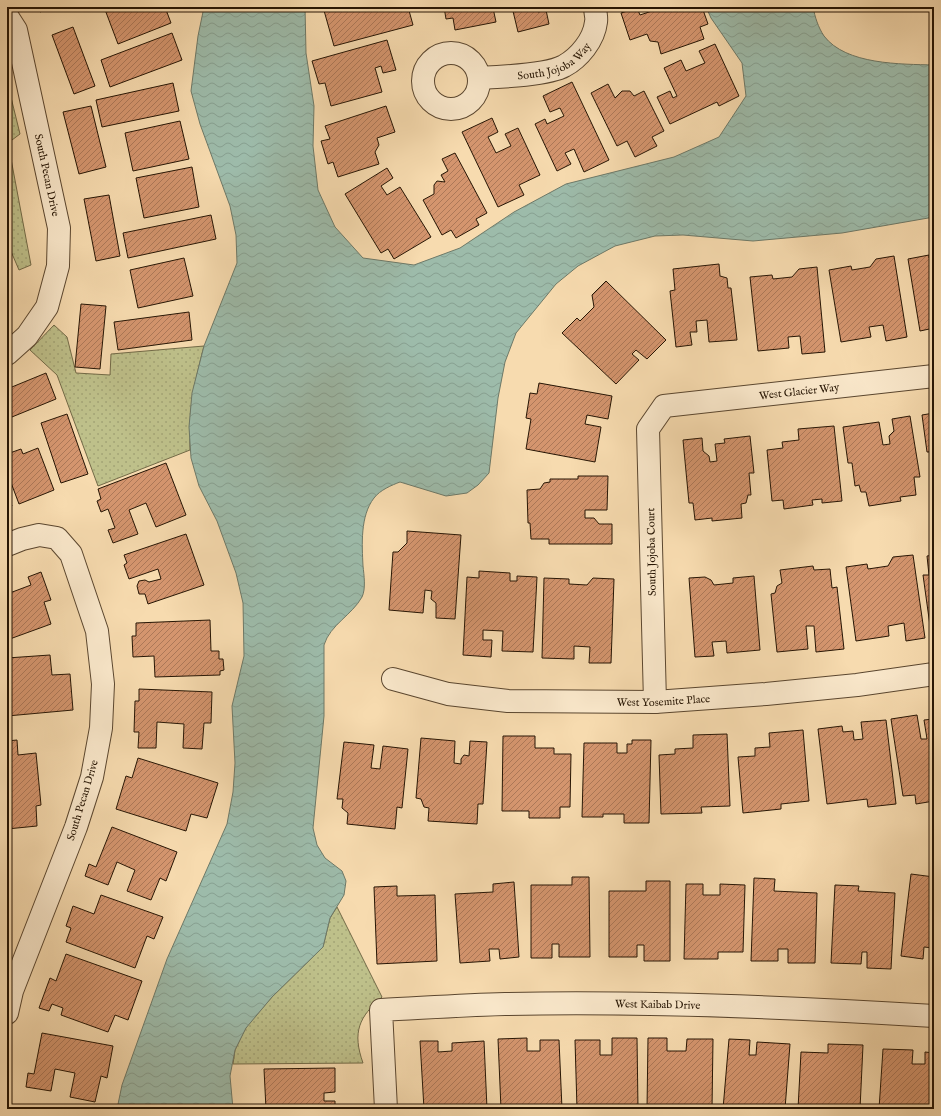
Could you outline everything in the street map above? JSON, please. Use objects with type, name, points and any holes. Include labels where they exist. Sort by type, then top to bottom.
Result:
[{"type":"street","name":"South Jojoba Way","points":[[479,78],[540,73],[564,67],[579,55],[590,40],[596,22],[595,7]]},
{"type":"street","name":"South Pecan Drive","points":[[7,16],[16,30],[59,228],[58,266],[47,306],[30,331],[7,354]]},
{"type":"street","name":"West Glacier Way","points":[[664,406],[934,376]]},
{"type":"street","name":"South Jojoba Court","points":[[655,702],[648,429],[664,406]]},
{"type":"street","name":"South Pecan Drive","points":[[7,545],[22,539],[39,536],[57,538],[71,554],[97,631],[103,684],[101,728],[92,777],[76,827],[12,991],[7,1013]]},
{"type":"street","name":"West Yosemite Place","points":[[393,679],[448,694],[508,701],[655,702],[834,687],[934,674]]},
{"type":"street","name":"West Kaibab Drive","points":[[386,1109],[381,1010],[504,1004],[646,1004],[818,1008],[934,1016]]},
{"type":"green space","points":[[7,81],[20,134],[8,143],[31,265],[19,270],[7,242]]},
{"type":"green space","points":[[54,325],[67,337],[76,373],[110,375],[111,354],[204,346],[192,398],[190,450],[98,486],[57,375],[30,350]]},
{"type":"green space","points":[[337,907],[382,997],[368,1011],[360,1026],[358,1042],[363,1063],[233,1064],[235,1050],[246,1027],[272,997],[323,947],[330,918]]},
{"type":"water","points":[[204,7],[305,7],[306,53],[314,106],[313,146],[318,190],[335,227],[363,258],[414,265],[460,248],[514,212],[566,184],[674,157],[719,137],[746,96],[742,63],[711,18],[706,7],[813,7],[817,22],[824,36],[834,46],[846,53],[875,61],[934,65],[934,217],[842,233],[753,241],[683,235],[655,236],[615,246],[578,266],[556,284],[516,333],[505,362],[498,398],[489,473],[478,485],[467,493],[446,496],[400,482],[379,493],[369,505],[366,513],[362,540],[364,582],[363,594],[353,609],[331,632],[324,645],[324,716],[313,828],[317,845],[325,858],[342,871],[346,881],[344,895],[330,918],[323,947],[272,997],[246,1028],[235,1050],[230,1076],[233,1109],[117,1109],[122,1085],[167,959],[227,824],[233,792],[235,763],[232,706],[244,656],[243,603],[236,573],[217,521],[199,486],[191,458],[189,427],[192,393],[204,346],[237,263],[236,235],[230,206],[200,124],[191,91],[198,36]]},
{"type":"building","points":[[39,7],[53,7],[40,12]]},
{"type":"building","points":[[104,7],[165,7],[171,23],[118,44]]},
{"type":"building","points":[[323,7],[408,7],[413,25],[334,46]]},
{"type":"building","points":[[421,7],[444,7],[422,11]]},
{"type":"building","points":[[444,7],[500,7],[493,8],[496,22],[455,30],[453,18],[446,19]]},
{"type":"building","points":[[512,7],[537,7],[538,12],[546,10],[549,24],[518,32]]},
{"type":"building","points":[[664,7],[702,7],[708,24],[700,27],[704,39],[661,54],[658,42],[650,41],[647,34],[630,40],[621,13],[637,8],[640,15]]},
{"type":"building","points":[[73,27],[95,86],[74,94],[52,35]]},
{"type":"building","points":[[172,33],[182,60],[110,87],[101,60]]},
{"type":"building","points":[[387,40],[396,70],[383,73],[381,66],[375,68],[382,92],[331,106],[325,83],[319,84],[312,61]]},
{"type":"building","points":[[715,44],[739,96],[719,106],[717,102],[670,124],[657,97],[670,91],[673,98],[677,96],[664,68],[681,60],[686,71],[705,63],[699,51]]},
{"type":"building","points":[[572,82],[609,160],[584,172],[574,149],[565,153],[571,164],[557,171],[535,124],[545,119],[547,124],[564,116],[560,108],[550,112],[543,96]]},
{"type":"building","points":[[173,83],[179,111],[102,127],[96,100]]},
{"type":"building","points":[[608,84],[615,98],[622,91],[630,91],[634,96],[644,91],[664,131],[652,137],[657,146],[635,157],[627,141],[617,146],[591,93]]},
{"type":"building","points":[[91,106],[106,167],[79,174],[63,112]]},
{"type":"building","points":[[386,106],[395,132],[377,138],[379,145],[375,152],[379,164],[338,177],[333,162],[328,164],[321,141],[330,139],[325,126]]},
{"type":"building","points":[[492,118],[498,132],[488,137],[496,153],[511,146],[505,134],[518,128],[540,175],[519,185],[524,195],[498,207],[462,132]]},
{"type":"building","points":[[180,121],[189,159],[133,171],[125,133]]},
{"type":"building","points":[[455,153],[487,213],[476,219],[479,225],[456,238],[451,230],[442,235],[423,200],[434,194],[434,185],[437,181],[445,182],[441,175],[448,171],[442,159]]},
{"type":"building","points":[[192,167],[199,207],[144,218],[136,178]]},
{"type":"building","points":[[387,168],[393,178],[381,186],[387,195],[400,187],[431,237],[394,259],[388,249],[381,253],[345,194]]},
{"type":"building","points":[[109,195],[120,256],[96,261],[84,199]]},
{"type":"building","points":[[211,215],[216,239],[128,258],[123,233]]},
{"type":"building","points":[[929,255],[929,258],[934,257],[934,328],[920,331],[908,259]]},
{"type":"building","points":[[894,256],[907,337],[886,341],[883,325],[869,327],[871,337],[841,342],[829,270],[851,266],[852,270],[870,267],[876,259]]},
{"type":"building","points":[[184,258],[193,296],[138,308],[130,270]]},
{"type":"building","points":[[719,264],[720,276],[727,278],[728,288],[731,288],[737,340],[709,342],[707,320],[696,321],[697,332],[690,332],[692,345],[676,347],[670,291],[675,290],[673,269]]},
{"type":"building","points":[[817,267],[825,352],[802,354],[800,336],[788,337],[789,348],[758,351],[750,277],[772,275],[773,279],[792,277],[799,269]]},
{"type":"building","points":[[606,281],[666,340],[647,359],[636,350],[632,354],[639,360],[616,384],[562,333],[577,318],[580,321],[594,307],[592,295]]},
{"type":"building","points":[[81,304],[106,306],[100,369],[75,367]]},
{"type":"building","points":[[189,312],[192,340],[118,350],[114,322]]},
{"type":"building","points":[[46,373],[56,399],[7,419],[7,389]]},
{"type":"building","points":[[539,383],[612,396],[608,419],[587,415],[585,424],[601,427],[595,462],[526,449],[531,419],[526,418],[530,393],[537,394]]},
{"type":"building","points":[[934,413],[934,468],[932,452],[927,452],[922,415]]},
{"type":"building","points":[[67,414],[88,474],[61,483],[41,423]]},
{"type":"building","points":[[910,416],[920,477],[914,477],[916,495],[900,497],[901,501],[869,506],[866,492],[861,492],[859,485],[855,486],[852,463],[848,463],[843,427],[879,422],[883,445],[890,444],[889,436],[894,431],[892,419]]},
{"type":"building","points":[[834,426],[842,501],[822,503],[822,499],[812,500],[813,505],[784,509],[783,500],[772,501],[767,450],[783,448],[782,442],[799,440],[798,429]]},
{"type":"building","points":[[750,436],[754,473],[749,473],[751,495],[748,495],[746,503],[741,504],[742,518],[712,521],[712,518],[695,520],[693,503],[689,503],[683,440],[702,438],[703,451],[709,456],[710,462],[717,461],[715,444],[725,443],[724,439]]},
{"type":"building","points":[[38,448],[54,490],[19,504],[7,472],[7,454],[21,449],[23,454]]},
{"type":"building","points":[[166,463],[186,515],[156,527],[146,503],[129,510],[138,534],[113,543],[108,530],[115,528],[108,509],[101,512],[97,501],[101,499],[98,489]]},
{"type":"building","points":[[578,476],[608,476],[607,510],[585,510],[585,518],[594,518],[599,524],[612,524],[612,544],[549,544],[549,539],[531,539],[530,523],[528,523],[527,490],[540,489],[544,483],[550,482],[550,479],[578,479]]},
{"type":"building","points":[[7,494],[12,506],[7,508]]},
{"type":"building","points":[[407,531],[461,535],[455,619],[436,618],[436,603],[431,599],[432,591],[425,590],[423,613],[389,610],[393,552],[398,552],[407,543]]},
{"type":"building","points":[[186,534],[204,585],[148,604],[145,594],[139,594],[137,586],[139,581],[145,580],[149,582],[161,579],[158,569],[129,579],[124,565],[127,563],[124,555]]},
{"type":"building","points":[[913,555],[925,638],[906,641],[904,623],[888,626],[889,636],[856,641],[846,567],[867,564],[868,569],[888,566],[893,557]]},
{"type":"building","points":[[934,555],[934,633],[931,633],[923,575],[929,575],[927,556]]},
{"type":"building","points":[[813,566],[814,570],[830,569],[832,588],[837,587],[844,649],[816,652],[814,626],[806,626],[808,649],[777,652],[771,594],[775,593],[777,586],[782,583],[780,570]]},
{"type":"building","points":[[479,571],[510,573],[510,581],[517,581],[517,576],[537,577],[533,652],[502,651],[503,631],[483,630],[483,640],[492,640],[491,657],[463,655],[467,577],[479,578]]},
{"type":"building","points":[[41,572],[51,600],[44,602],[51,624],[7,640],[7,594],[31,585],[28,577]]},
{"type":"building","points":[[754,576],[760,650],[727,653],[726,641],[712,642],[714,656],[695,657],[689,578],[705,577],[711,580],[714,585],[733,583],[733,578]]},
{"type":"building","points":[[544,578],[569,579],[569,584],[587,585],[593,578],[614,579],[611,663],[589,663],[590,647],[574,646],[574,659],[542,658]]},
{"type":"building","points":[[210,620],[211,651],[219,651],[219,659],[223,659],[224,670],[220,671],[220,675],[155,677],[154,656],[133,657],[132,636],[136,636],[136,623]]},
{"type":"building","points":[[50,655],[52,675],[70,674],[73,710],[7,716],[7,658]]},
{"type":"building","points":[[139,689],[212,692],[211,723],[204,723],[202,749],[183,748],[184,724],[157,722],[156,748],[138,748],[139,732],[134,732],[135,701],[139,701]]},
{"type":"building","points":[[917,715],[921,739],[927,739],[924,720],[934,719],[934,801],[916,804],[915,795],[903,796],[891,719]]},
{"type":"building","points":[[886,720],[896,804],[868,807],[867,799],[827,804],[818,729],[842,726],[843,732],[853,731],[854,740],[863,739],[861,722]]},
{"type":"building","points":[[803,730],[809,801],[781,804],[781,809],[743,813],[738,757],[755,756],[755,748],[770,747],[769,733]]},
{"type":"building","points":[[727,734],[730,806],[701,807],[702,813],[661,814],[659,755],[675,754],[675,749],[693,748],[693,735]]},
{"type":"building","points":[[503,736],[535,736],[535,748],[554,748],[554,754],[571,754],[570,807],[560,807],[560,818],[529,818],[529,811],[502,811]]},
{"type":"building","points":[[421,738],[455,741],[454,763],[461,764],[461,759],[464,755],[469,756],[470,741],[487,742],[483,804],[478,804],[477,824],[428,821],[429,808],[424,807],[421,799],[416,798]]},
{"type":"building","points":[[17,740],[18,755],[36,753],[41,805],[36,806],[37,826],[7,829],[7,741]]},
{"type":"building","points":[[632,740],[651,740],[649,823],[624,823],[624,814],[603,814],[603,817],[582,817],[584,743],[617,743],[617,753],[627,753],[627,744],[632,744]]},
{"type":"building","points":[[344,742],[374,745],[371,768],[380,769],[383,746],[408,749],[402,808],[397,807],[395,829],[347,824],[348,813],[342,808],[343,799],[337,799]]},
{"type":"building","points":[[138,758],[218,783],[207,818],[191,814],[186,831],[116,809],[126,776],[132,778]]},
{"type":"building","points":[[112,827],[177,852],[166,881],[160,878],[151,900],[127,891],[135,870],[117,862],[108,885],[85,876],[89,864],[96,867]]},
{"type":"building","points":[[911,874],[934,877],[932,888],[934,888],[934,948],[924,947],[923,959],[901,956]]},
{"type":"building","points":[[572,877],[589,877],[590,957],[559,957],[559,944],[552,944],[552,958],[531,958],[531,885],[572,885]]},
{"type":"building","points":[[754,878],[775,879],[774,891],[817,893],[815,963],[788,963],[788,949],[778,949],[778,961],[751,961]]},
{"type":"building","points":[[646,881],[670,881],[670,961],[644,961],[644,945],[637,945],[637,957],[609,957],[609,891],[646,891]]},
{"type":"building","points":[[514,882],[519,957],[500,959],[499,949],[489,949],[490,961],[460,963],[455,894],[493,892],[493,884]]},
{"type":"building","points":[[686,884],[703,884],[703,895],[720,895],[720,884],[745,885],[743,952],[718,952],[718,959],[684,959]]},
{"type":"building","points":[[835,885],[859,886],[858,891],[895,893],[891,969],[867,968],[867,952],[862,952],[861,964],[831,963]]},
{"type":"building","points":[[397,886],[397,896],[435,895],[437,961],[377,964],[374,887]]},
{"type":"building","points":[[101,895],[163,917],[154,939],[147,936],[135,968],[66,942],[71,928],[66,926],[73,906],[94,914]]},
{"type":"building","points":[[66,954],[142,981],[128,1020],[115,1015],[108,1032],[61,1015],[63,1008],[52,1004],[49,1011],[39,1008],[50,978],[56,981]]},
{"type":"building","points":[[42,1033],[113,1046],[107,1078],[101,1076],[95,1102],[70,1097],[75,1073],[55,1069],[51,1091],[26,1087],[28,1073],[34,1074]]},
{"type":"building","points":[[527,1038],[527,1051],[540,1051],[540,1040],[559,1040],[562,1109],[501,1109],[498,1039]]},
{"type":"building","points":[[612,1038],[637,1038],[638,1109],[577,1109],[575,1040],[600,1040],[600,1055],[612,1055]]},
{"type":"building","points":[[648,1038],[667,1038],[667,1051],[686,1051],[687,1039],[713,1039],[712,1109],[647,1109]]},
{"type":"building","points":[[729,1039],[750,1040],[749,1055],[756,1055],[757,1042],[790,1044],[785,1109],[723,1109]]},
{"type":"building","points":[[420,1041],[438,1041],[438,1052],[452,1051],[452,1043],[484,1041],[487,1109],[424,1109]]},
{"type":"building","points":[[828,1044],[863,1045],[860,1109],[798,1109],[801,1052],[828,1053]]},
{"type":"building","points":[[883,1049],[913,1050],[912,1064],[925,1064],[925,1052],[934,1053],[934,1109],[879,1109]]},
{"type":"building","points":[[335,1068],[335,1092],[324,1093],[324,1101],[335,1101],[335,1109],[266,1109],[264,1069]]}]
